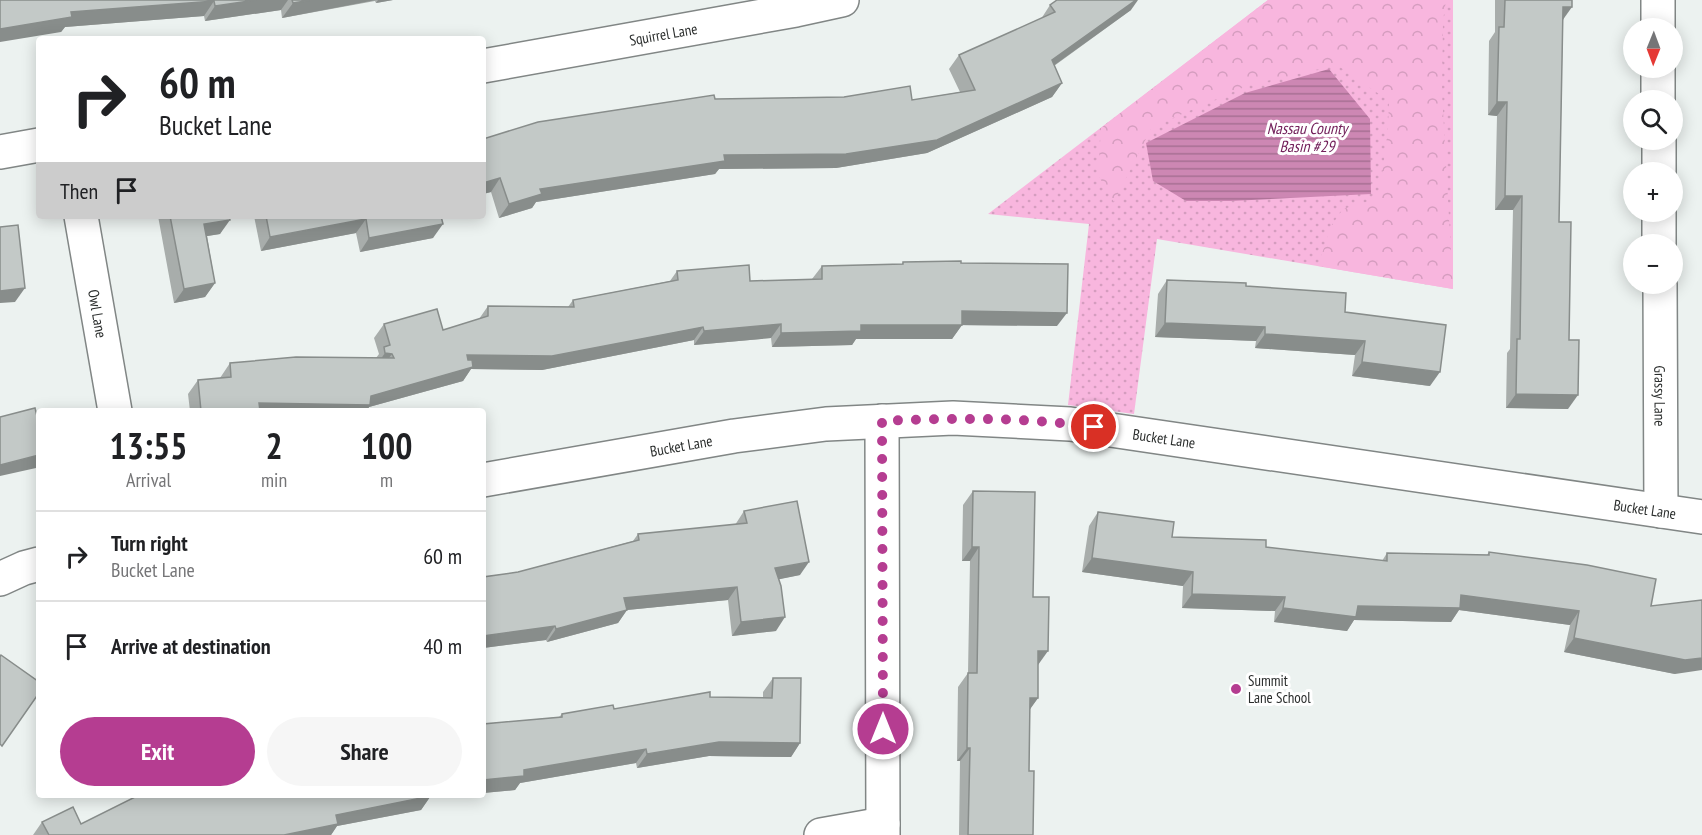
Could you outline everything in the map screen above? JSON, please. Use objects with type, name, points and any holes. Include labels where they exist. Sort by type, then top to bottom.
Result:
[{"type":"street","name":"Squirrel Lane","points":[[486,65],[842,0]]},
{"type":"street","points":[[1658,0],[1658,18]]},
{"type":"street","points":[[0,152],[36,146]]},
{"type":"street","name":"Owl Lane","points":[[82,219],[114,408]]},
{"type":"street","name":"Grassy Lane","points":[[1660,294],[1661,511]]},
{"type":"street","name":"Bucket Lane","points":[[486,479],[734,436],[826,424],[953,418],[1070,424],[1702,517]]},
{"type":"street","points":[[821,835],[883,830],[882,421]]},
{"type":"street","points":[[0,579],[36,565]]},
{"type":"green space","points":[[1268,0],[1453,0],[1453,289],[1157,239],[1134,414],[1068,405],[1089,224],[988,214]]},
{"type":"green space","points":[[1268,0],[1446,0],[1443,21],[1442,93],[1453,289],[1318,266],[1331,226],[1343,209],[1379,198],[1388,129],[1389,101],[1337,65],[1249,85],[1152,127],[1114,202],[1098,175],[1101,128]]},
{"type":"water","name":"Nassau County Basin #29","points":[[1329,69],[1370,119],[1371,194],[1186,201],[1153,181],[1146,143],[1245,93]]},
{"type":"building","points":[[0,0],[256,0],[215,6],[214,1],[71,12],[72,17],[0,29]]},
{"type":"building","points":[[292,0],[311,0],[293,3]]},
{"type":"building","points":[[1057,0],[1136,0],[1052,60],[1062,83],[937,140],[846,154],[724,155],[725,161],[540,189],[542,194],[509,204],[500,178],[486,182],[486,138],[538,122],[714,95],[715,99],[844,97],[910,86],[912,100],[975,90],[959,55],[1055,12],[1050,5]]},
{"type":"building","points":[[1505,0],[1572,0],[1572,7],[1563,7],[1559,222],[1571,222],[1569,340],[1579,340],[1578,395],[1516,394],[1517,339],[1520,339],[1522,196],[1505,196],[1507,102],[1497,102],[1499,27],[1504,27]]},
{"type":"building","points":[[171,219],[230,219],[204,224],[215,283],[184,289]]},
{"type":"building","points":[[267,219],[366,219],[270,237]]},
{"type":"building","points":[[366,219],[442,219],[443,224],[369,238]]},
{"type":"building","points":[[18,225],[25,288],[0,291],[0,227]]},
{"type":"building","points":[[903,262],[1068,264],[1067,313],[962,311],[962,325],[861,325],[861,331],[781,333],[781,324],[704,331],[703,327],[552,356],[467,355],[468,360],[472,360],[473,367],[371,396],[370,405],[259,403],[260,408],[201,408],[198,380],[231,377],[230,363],[296,357],[394,358],[392,354],[385,353],[384,347],[390,345],[384,324],[437,309],[443,330],[488,316],[488,306],[574,307],[573,300],[678,280],[677,271],[749,265],[750,281],[822,279],[822,266],[903,264]]},
{"type":"building","points":[[1167,280],[1246,283],[1246,286],[1346,293],[1345,312],[1446,325],[1440,372],[1362,362],[1365,341],[1265,334],[1265,327],[1165,323]]},
{"type":"building","points":[[35,408],[36,456],[0,465],[0,417]]},
{"type":"building","points":[[973,491],[1035,492],[1033,597],[1049,597],[1048,651],[1038,651],[1038,698],[1030,698],[1029,771],[1034,771],[1033,835],[968,835],[970,748],[967,748],[968,673],[977,673],[979,547],[972,547]]},
{"type":"building","points":[[797,501],[809,562],[775,568],[781,586],[785,617],[741,622],[737,587],[624,598],[627,610],[556,629],[555,626],[486,636],[486,577],[518,572],[639,540],[638,534],[747,523],[744,511]]},
{"type":"building","points":[[1098,512],[1174,522],[1172,537],[1266,540],[1266,547],[1387,561],[1387,553],[1489,555],[1489,552],[1587,565],[1656,579],[1651,606],[1702,600],[1702,658],[1685,660],[1574,638],[1579,611],[1461,595],[1460,608],[1358,606],[1356,617],[1283,608],[1285,597],[1192,594],[1193,572],[1092,558]]},
{"type":"building","points":[[1,655],[36,680],[36,697],[2,746],[0,744]]},
{"type":"building","points":[[773,678],[801,678],[800,743],[719,742],[647,754],[646,749],[524,770],[524,776],[486,780],[486,724],[562,717],[562,714],[613,705],[614,709],[710,692],[710,697],[772,698]]},
{"type":"building","points":[[133,798],[421,798],[336,815],[338,824],[284,835],[49,835],[42,822],[73,807],[81,824]]},
{"type":"place","name":"Summit Lane School","points":[[1236,689]]},
{"type":"route","points":[[883,729],[882,421],[953,418],[1094,427]]}]
